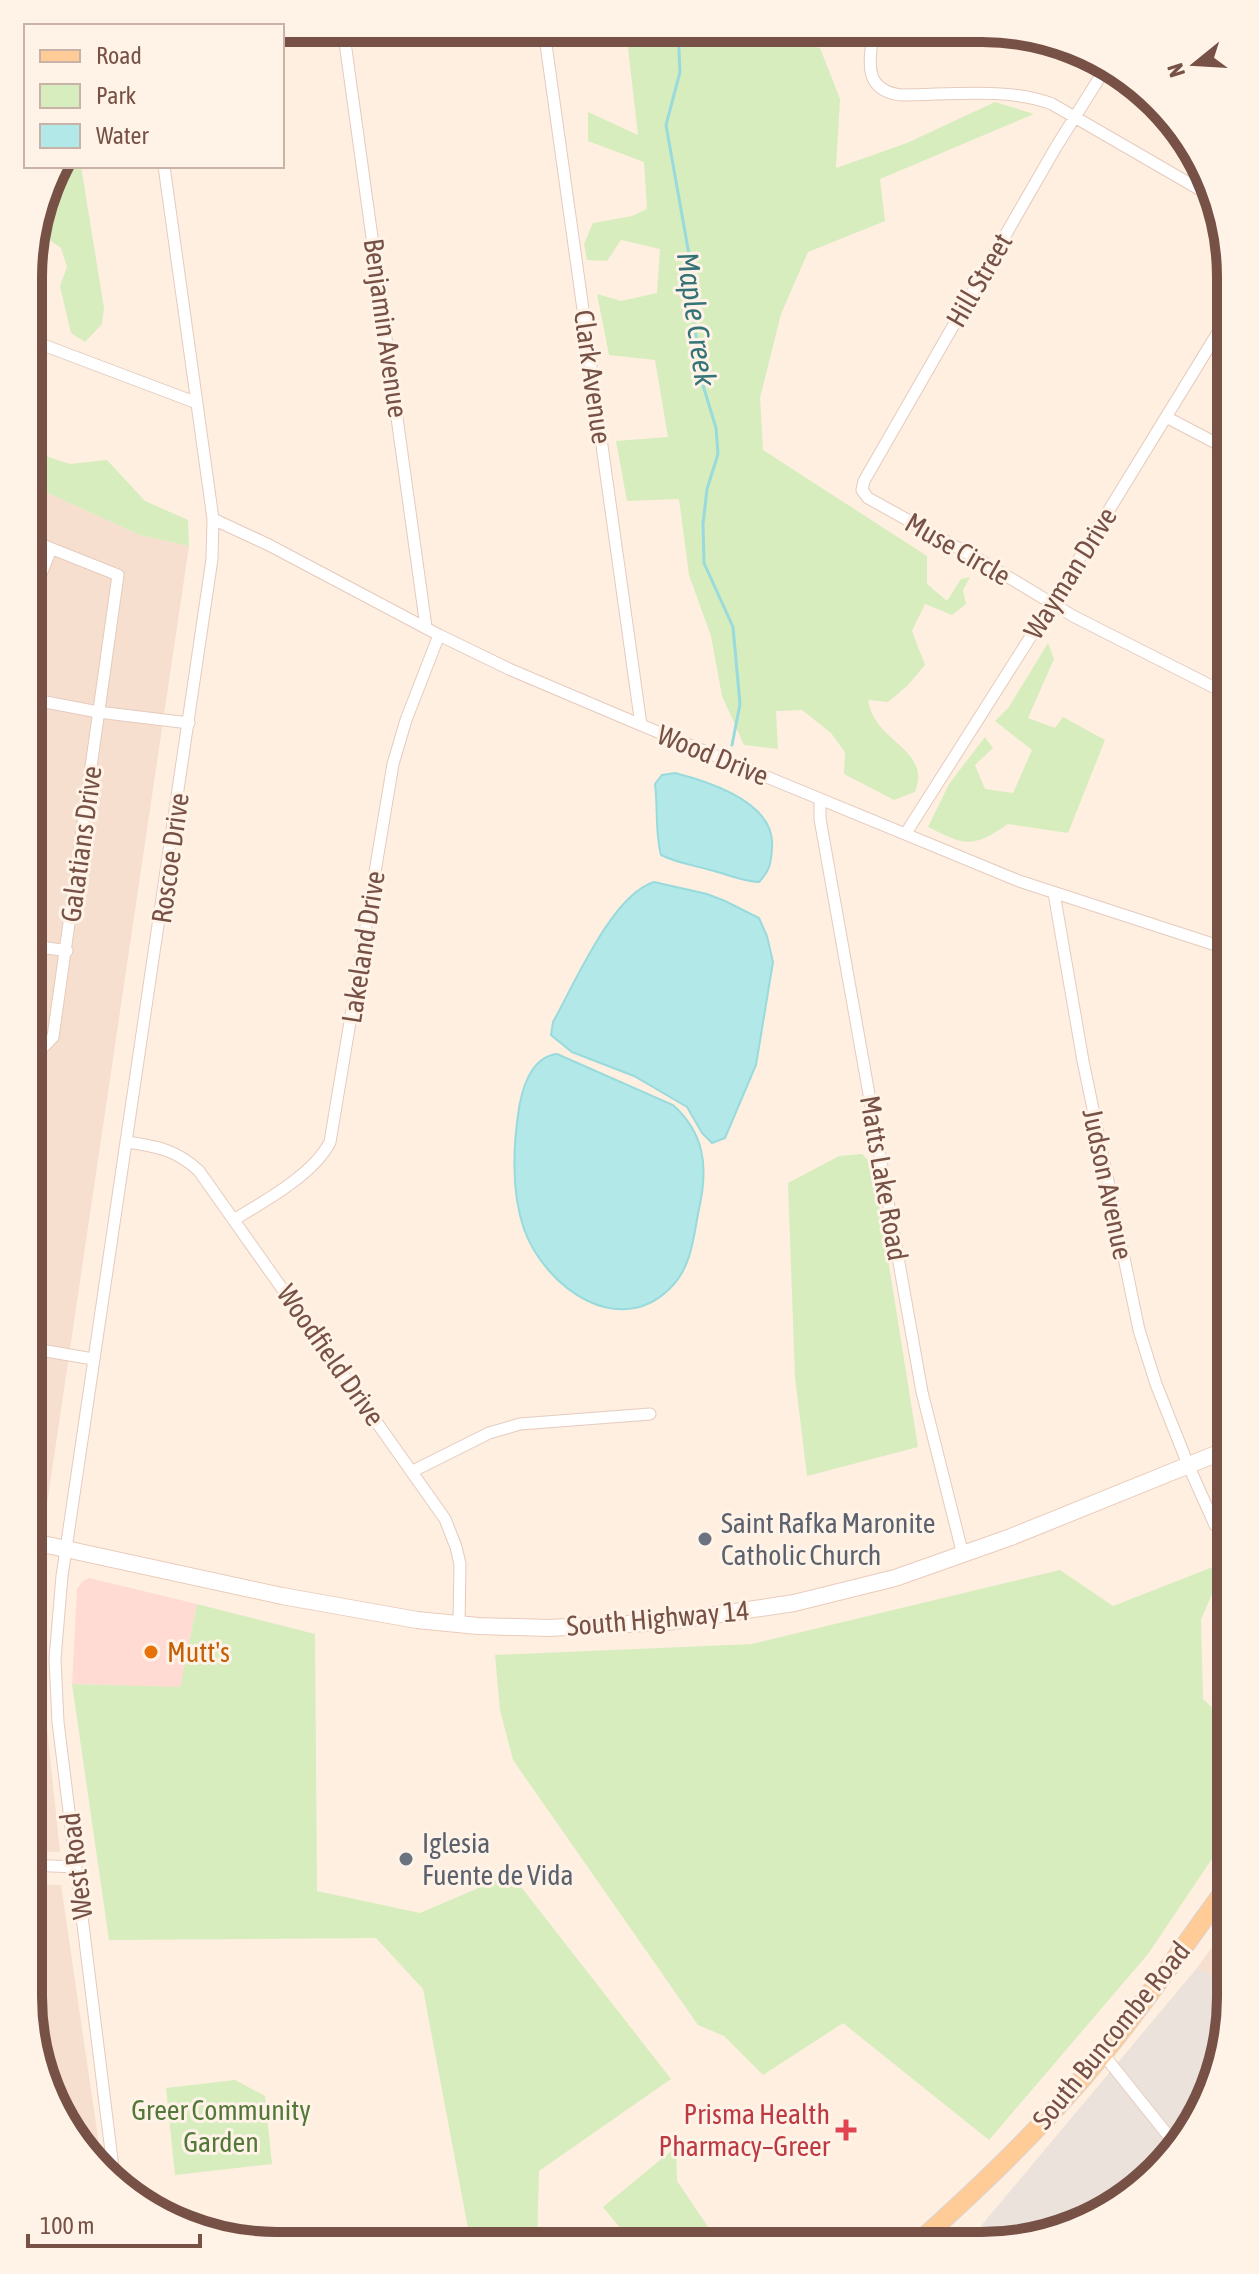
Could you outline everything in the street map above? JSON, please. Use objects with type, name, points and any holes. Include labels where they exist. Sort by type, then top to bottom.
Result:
[{"type":"main road","name":"South Highway 14","points":[[42,1543],[282,1596],[417,1620],[492,1627],[604,1626],[730,1614],[851,1590],[963,1555],[1216,1455]]},
{"type":"main road","name":"South Buncombe Road","points":[[929,2232],[1035,2131],[1103,2054],[1216,1902]]},
{"type":"street","points":[[873,42],[871,75],[879,87],[890,93],[1028,96],[1052,104],[1200,190]]},
{"type":"street","name":"Benjamin Avenue","points":[[345,43],[426,627]]},
{"type":"street","name":"Clark Avenue","points":[[546,43],[641,725]]},
{"type":"street","name":"Hill Street","points":[[864,494],[864,481],[1101,75]]},
{"type":"street","name":"Roscoe Drive","points":[[66,1548],[210,587],[213,519],[164,168]]},
{"type":"street","name":"Wayman Drive","points":[[906,833],[1217,334]]},
{"type":"street","points":[[42,345],[197,403]]},
{"type":"street","points":[[1166,417],[1217,444]]},
{"type":"street","name":"Muse Circle","points":[[864,494],[1052,603],[1217,689]]},
{"type":"street","name":"Wood Drive","points":[[213,519],[509,669],[977,865],[1217,945]]},
{"type":"street","points":[[42,545],[51,549],[42,572]]},
{"type":"street","name":"Galatians Drive","points":[[42,1048],[53,1037],[67,951],[118,575],[51,549]]},
{"type":"street","name":"Lakeland Drive","points":[[235,1219],[310,1168],[330,1142],[393,764],[406,720],[439,635]]},
{"type":"street","points":[[42,701],[98,712],[189,723]]},
{"type":"street","name":"Matts Lake Road","points":[[820,799],[823,835],[922,1392],[963,1555]]},
{"type":"street","name":"Judson Avenue","points":[[1054,893],[1080,1048],[1139,1330],[1156,1384],[1216,1526]]},
{"type":"street","points":[[42,947],[67,951]]},
{"type":"street","name":"Woodfield Drive","points":[[127,1142],[164,1148],[187,1159],[199,1171],[413,1471],[445,1519],[456,1547],[462,1580],[459,1623]]},
{"type":"street","points":[[42,1350],[93,1359]]},
{"type":"street","points":[[413,1471],[489,1433],[520,1424],[650,1414]]},
{"type":"street","name":"West Road","points":[[66,1548],[55,1644],[55,1684],[113,2164]]},
{"type":"street","points":[[42,1866],[76,1867]]},
{"type":"street","points":[[1103,2054],[1170,2137]]},
{"type":"shaded area","points":[[42,490],[140,535],[189,546],[47,1504],[42,1503]]},
{"type":"shaded area","points":[[89,1578],[197,1604],[180,1688],[72,1684],[77,1589]]},
{"type":"shaded area","points":[[42,1679],[60,1852],[42,1851]]},
{"type":"shaded area","points":[[42,1884],[61,1885],[100,2150],[73,2114],[54,2073],[47,2043],[42,1997]]},
{"type":"shaded area","points":[[1216,1941],[1216,1978],[1197,1968]]},
{"type":"shaded area","points":[[1197,1968],[1216,1978],[1212,2043],[1199,2087],[1186,2114],[1148,2163],[1100,2201],[1058,2220],[1013,2230],[983,2232],[980,2227]]},
{"type":"green space","points":[[627,42],[792,42],[820,48],[840,99],[836,168],[907,143],[995,102],[1034,114],[880,179],[885,221],[808,252],[781,314],[760,398],[763,450],[927,556],[927,584],[947,601],[961,579],[970,577],[963,590],[966,604],[952,615],[925,604],[912,631],[925,665],[888,702],[868,700],[881,727],[916,765],[918,777],[915,792],[894,800],[844,774],[845,752],[831,733],[802,710],[776,711],[778,749],[744,745],[722,696],[711,636],[689,575],[679,499],[627,501],[616,441],[668,437],[655,360],[609,355],[597,294],[621,301],[657,293],[660,249],[621,240],[607,261],[587,260],[584,244],[593,223],[632,216],[647,209],[644,162],[588,141],[588,112],[638,135]]},
{"type":"green space","points":[[69,168],[81,168],[104,308],[102,324],[85,342],[71,333],[60,286],[67,267],[61,248],[46,237],[54,201]]},
{"type":"green space","points":[[42,455],[70,464],[107,460],[145,501],[188,520],[189,546],[140,535],[42,490]]},
{"type":"green space","points":[[1048,643],[1054,659],[1028,718],[1055,728],[1063,717],[1105,740],[1068,833],[1008,824],[978,841],[969,842],[951,838],[928,827],[949,784],[985,737],[993,748],[975,765],[985,789],[1013,793],[1032,750],[995,721],[1009,707]]},
{"type":"green space","points":[[862,1154],[873,1165],[918,1447],[807,1476],[795,1377],[788,1183],[839,1156]]},
{"type":"green space","points":[[1216,1566],[1216,1584],[1201,1620],[1203,1699],[1216,1711],[1216,1853],[1148,1954],[989,2140],[843,2023],[763,2075],[724,2036],[698,2025],[513,1760],[500,1710],[495,1655],[752,1644],[1060,1570],[1113,1606]]},
{"type":"green space","points":[[197,1604],[315,1634],[317,1891],[420,1913],[511,1874],[671,2079],[539,2171],[537,2232],[469,2232],[423,1989],[376,1938],[109,1940],[72,1684],[180,1687]]},
{"type":"green space","name":"Greer Community Garden","points":[[235,2080],[265,2096],[272,2164],[175,2175],[166,2088]]},
{"type":"green space","points":[[676,2147],[677,2181],[712,2232],[623,2232],[603,2207]]},
{"type":"water","points":[[675,773],[738,797],[763,819],[770,832],[772,848],[766,874],[759,882],[661,855],[655,784],[662,775]]},
{"type":"water","points":[[654,882],[707,894],[759,918],[773,962],[756,1065],[725,1138],[712,1143],[702,1133],[687,1107],[634,1076],[572,1052],[551,1035],[553,1022],[609,922],[639,890]]},
{"type":"water","points":[[557,1054],[673,1105],[691,1127],[701,1150],[704,1176],[692,1246],[685,1266],[674,1284],[653,1301],[632,1309],[609,1308],[587,1301],[567,1288],[534,1251],[520,1216],[515,1172],[519,1106],[534,1068],[548,1056]]},
{"type":"waterway","name":"Maple Creek","points":[[679,42],[680,72],[666,125],[690,260],[699,372],[716,428],[718,454],[707,489],[703,524],[704,563],[733,627],[740,704],[732,745]]},
{"type":"place","name":"Saint Rafka Maronite Catholic Church","points":[[705,1539]]},
{"type":"place","name":"Mutt's","points":[[151,1652]]},
{"type":"place","name":"Iglesia Fuente de Vida","points":[[406,1859]]},
{"type":"place","name":"Prisma Health Pharmacy–Greer","points":[[846,2130]]}]
